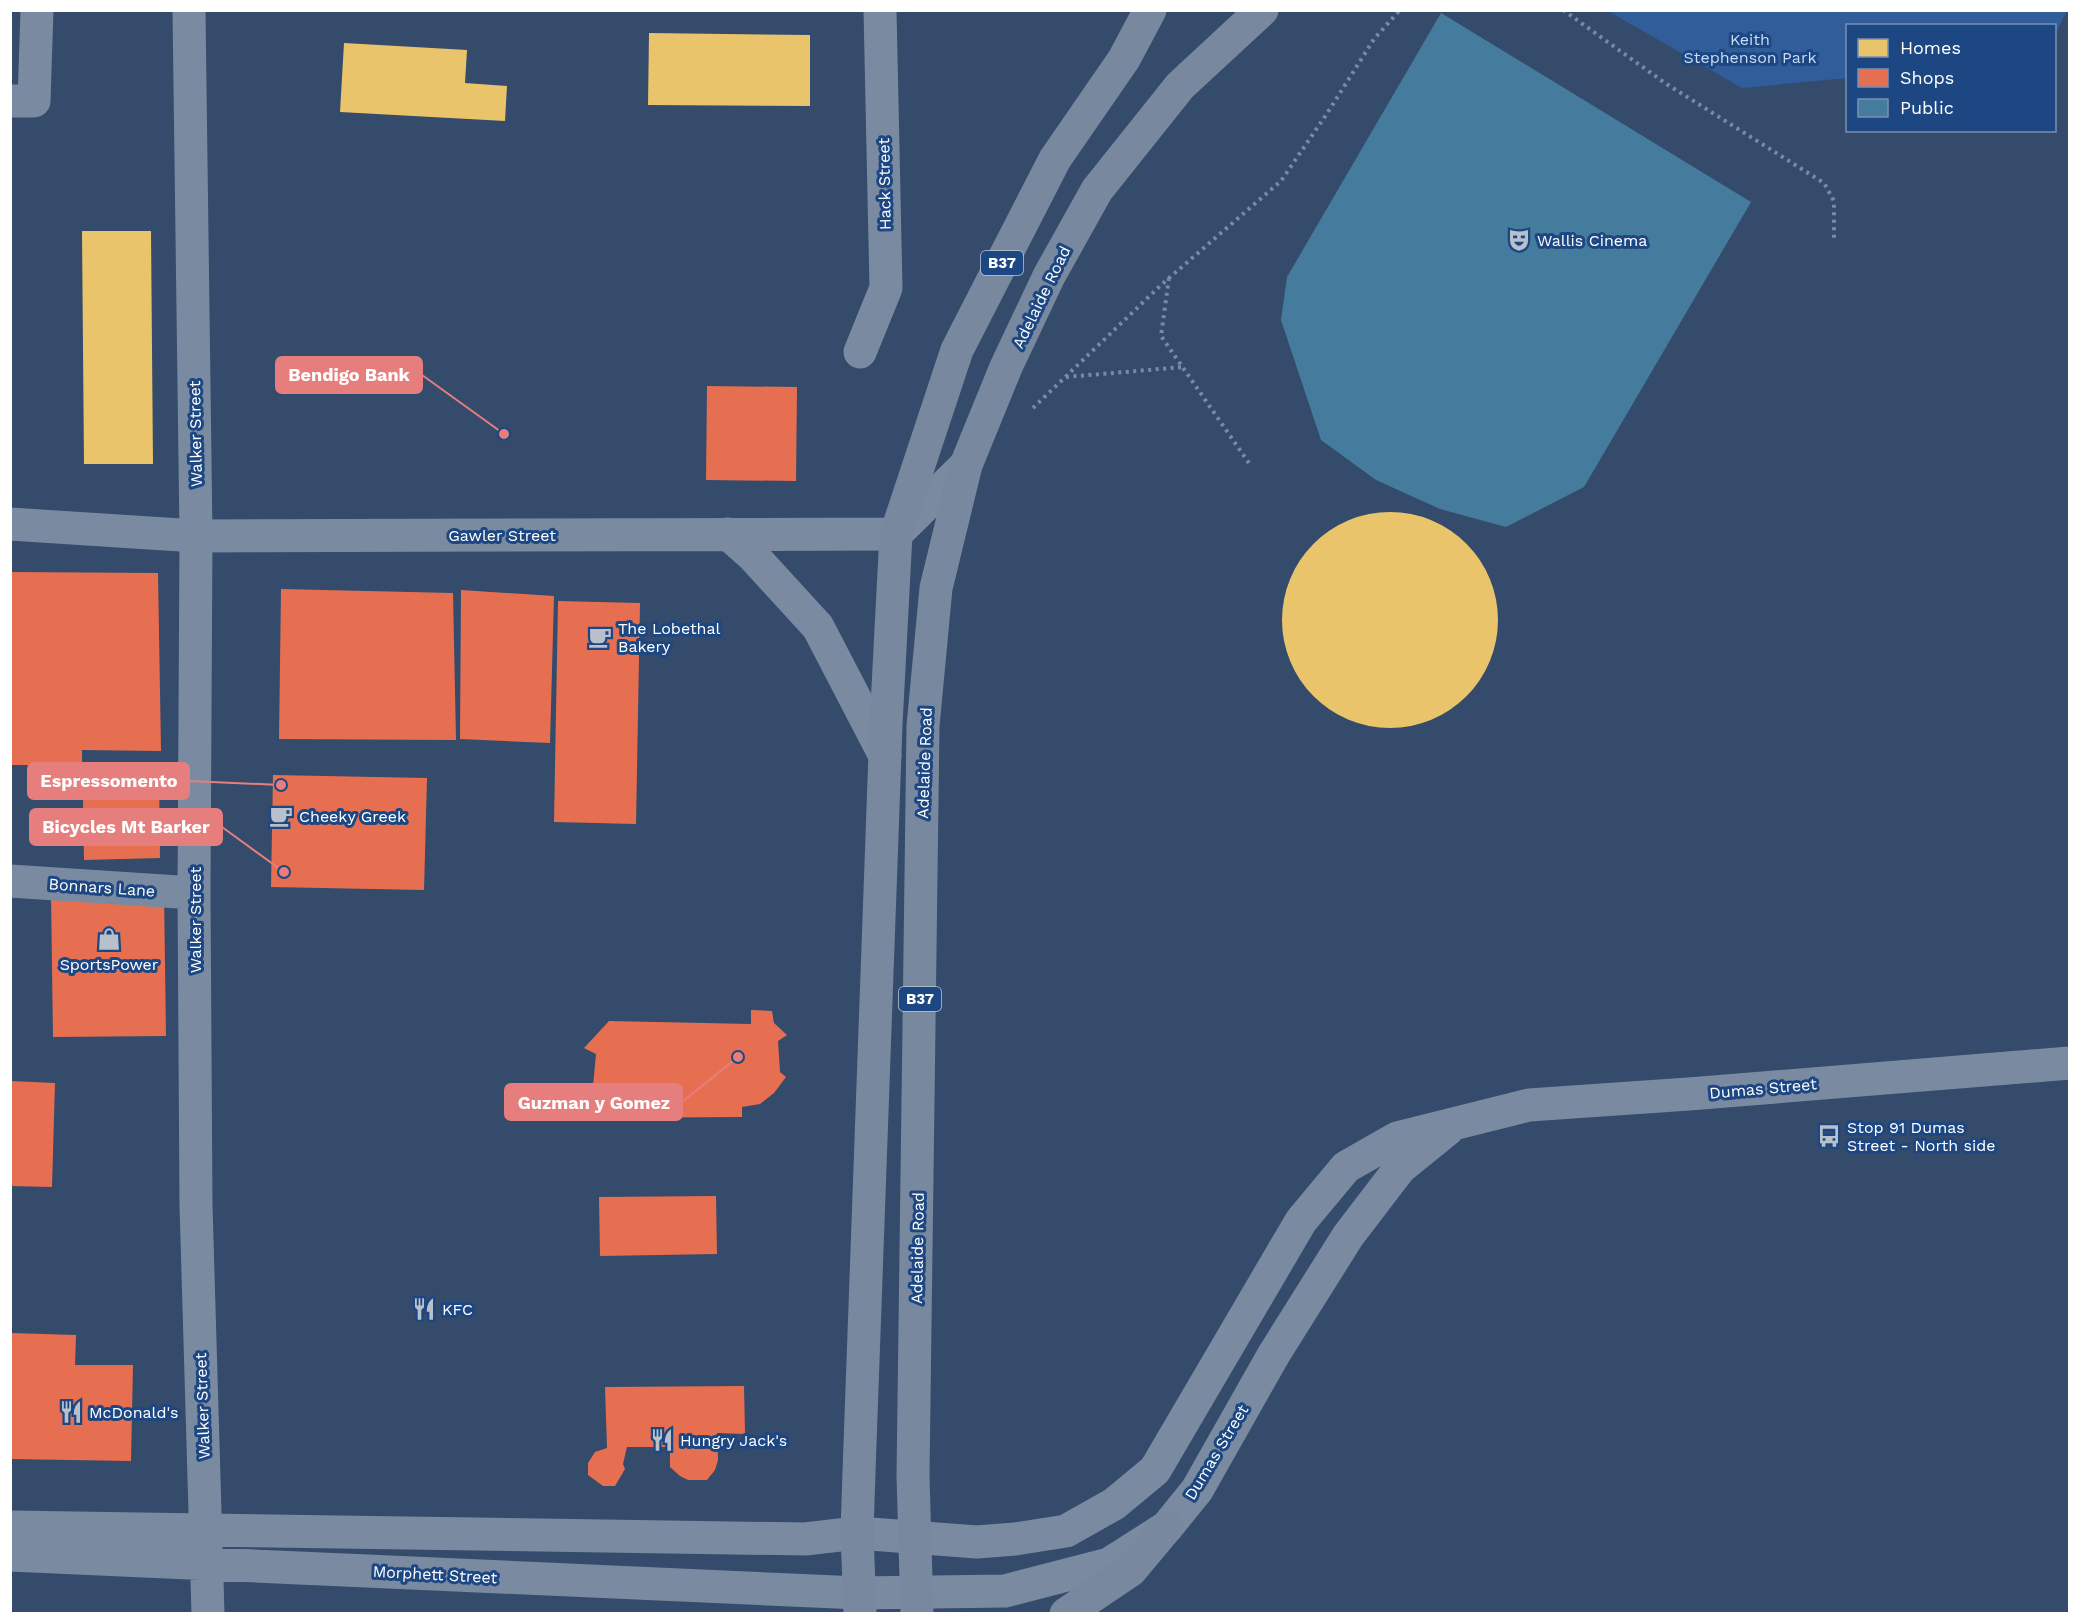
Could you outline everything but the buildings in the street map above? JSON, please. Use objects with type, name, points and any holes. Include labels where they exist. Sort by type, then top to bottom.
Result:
[{"type":"main road","name":"B37","points":[[859,1603],[857,1533],[885,756],[896,534],[957,350],[1055,159],[1124,59],[1149,10]]},
{"type":"main road","name":"Adelaide Road","points":[[917,1604],[913,1476],[923,726],[936,588],[966,465],[1006,367],[1049,276],[1096,190],[1180,86],[1262,10]]},
{"type":"main road","points":[[1066,1614],[1131,1570],[1167,1527]]},
{"type":"street","points":[[10,101],[34,101],[37,10]]},
{"type":"street","name":"Walker Street","points":[[189,10],[196,536],[194,893],[196,1205],[208,1614]]},
{"type":"street","name":"Hack Street","points":[[860,352],[886,288],[880,10]]},
{"type":"street","points":[[896,534],[966,465]]},
{"type":"street","name":"Gawler Street","points":[[10,524],[196,536],[896,534]]},
{"type":"street","points":[[728,534],[754,557],[818,627],[885,756]]},
{"type":"street","name":"Bonnars Lane","points":[[10,881],[194,893]]},
{"type":"street","name":"Dumas Street","points":[[857,1533],[976,1542],[1015,1539],[1066,1531],[1114,1503],[1155,1470],[1301,1221],[1346,1167],[1397,1138],[1529,1105],[2070,1063]]},
{"type":"street","name":"Dumas Street","points":[[859,1603],[917,1604],[1005,1591],[1109,1564],[1167,1527],[1197,1490],[1274,1354],[1348,1236],[1400,1168],[1458,1122]]},
{"type":"street","points":[[10,1527],[806,1539],[857,1533]]},
{"type":"street","name":"Morphett Street","points":[[10,1555],[207,1564],[859,1603]]},
{"type":"path","points":[[1028,413],[1169,277],[1281,181],[1374,39],[1400,10]]},
{"type":"path","points":[[1563,10],[1665,83],[1824,183],[1834,201],[1834,240]]},
{"type":"path","points":[[1169,277],[1161,336],[1251,466]]},
{"type":"path","points":[[1065,377],[1183,367]]},
{"type":"green space","name":"Keith Stephenson Park","points":[[1608,11],[2067,11],[2056,32],[2056,24],[1846,24],[1846,78],[1742,88]]},
{"type":"place","name":"Wallis Cinema","points":[[1519,240]]},
{"type":"place","name":"Bendigo Bank","points":[[504,434]]},
{"type":"place","name":"The Lobethal Bakery","points":[[600,637]]},
{"type":"place","name":"Espressomento","points":[[281,785]]},
{"type":"place","name":"Cheeky Greek","points":[[281,816]]},
{"type":"place","name":"Bicycles Mt Barker","points":[[284,872]]},
{"type":"place","name":"SportsPower","points":[[109,939]]},
{"type":"place","name":"Guzman y Gomez","points":[[738,1057]]},
{"type":"place","name":"Stop 91 Dumas Street - North side","points":[[1829,1136]]},
{"type":"place","name":"KFC","points":[[424,1309]]},
{"type":"place","name":"McDonald's","points":[[71,1412]]},
{"type":"place","name":"Hungry Jack's","points":[[662,1440]]}]
